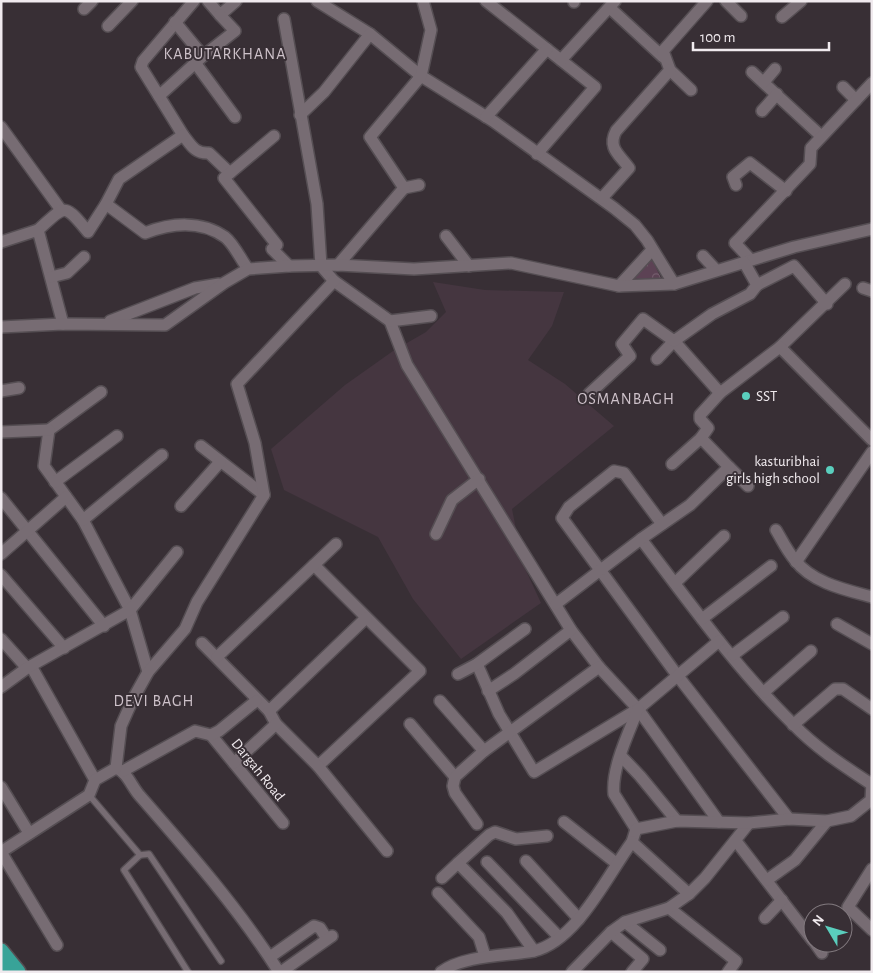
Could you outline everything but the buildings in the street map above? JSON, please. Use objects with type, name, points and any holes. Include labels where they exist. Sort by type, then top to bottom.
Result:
[{"type":"highway","points":[[1,951],[18,972]]},
{"type":"street","points":[[108,26],[132,1]]},
{"type":"street","points":[[194,1],[143,61],[141,67],[194,150],[201,154],[209,153],[230,174]]},
{"type":"street","points":[[159,96],[199,60],[235,32],[208,1]]},
{"type":"street","points":[[220,15],[236,1]]},
{"type":"street","points":[[317,1],[370,34],[421,76],[486,117],[602,198],[635,225],[674,284]]},
{"type":"street","points":[[404,188],[370,137],[421,76],[432,30],[424,1]]},
{"type":"street","points":[[486,1],[595,87],[537,154]]},
{"type":"street","points":[[663,57],[665,46],[707,1]]},
{"type":"street","points":[[726,1],[741,16]]},
{"type":"street","points":[[782,17],[801,1]]},
{"type":"street","points":[[561,60],[612,5],[663,57],[670,70],[691,90]]},
{"type":"street","points":[[284,20],[317,204],[321,266],[334,281],[390,321],[408,365],[571,630],[599,667],[638,709],[718,822]]},
{"type":"street","points":[[175,22],[235,117]]},
{"type":"street","points":[[300,115],[324,92],[370,34]]},
{"type":"street","points":[[486,117],[547,49]]},
{"type":"street","points":[[764,82],[775,69]]},
{"type":"street","points":[[602,198],[629,168],[613,148],[612,142],[616,131],[670,70]]},
{"type":"street","points":[[752,72],[821,136]]},
{"type":"street","points":[[757,285],[747,260],[735,244],[810,164],[811,148],[872,83]]},
{"type":"street","points":[[843,87],[856,100]]},
{"type":"street","points":[[762,110],[777,94]]},
{"type":"street","points":[[1,127],[61,210],[72,212],[88,232],[119,179],[183,134]]},
{"type":"street","points":[[274,136],[224,178],[277,245],[272,249],[289,266]]},
{"type":"street","points":[[736,185],[733,177],[750,162],[786,191]]},
{"type":"street","points":[[338,265],[404,188],[419,185]]},
{"type":"street","points":[[106,204],[146,233],[166,224],[206,226],[226,238],[248,269]]},
{"type":"street","points":[[1,242],[38,230],[61,210]]},
{"type":"street","points":[[1,327],[105,323],[165,325],[224,283],[248,269],[289,266],[338,265],[414,269],[511,263],[619,286],[674,284],[747,260],[872,229]]},
{"type":"street","points":[[38,230],[63,324]]},
{"type":"street","points":[[446,236],[469,266]]},
{"type":"street","points":[[619,286],[652,250]]},
{"type":"street","points":[[703,256],[716,270]]},
{"type":"street","points":[[51,277],[67,273],[84,257]]},
{"type":"street","points":[[657,359],[674,341],[712,314],[750,294],[757,285],[794,266],[826,304]]},
{"type":"street","points":[[270,957],[314,926],[320,928],[330,938],[280,972],[234,907],[137,793],[120,769],[121,726],[148,672],[185,629],[197,602],[264,495],[255,443],[237,384],[334,281]]},
{"type":"street","points":[[105,323],[195,288],[224,283]]},
{"type":"street","points":[[672,464],[701,438],[708,428],[700,419],[700,415],[720,393],[780,347],[845,284]]},
{"type":"street","points":[[390,321],[431,316]]},
{"type":"street","points":[[589,394],[630,356],[622,344],[643,319],[674,341],[720,393]]},
{"type":"street","points":[[780,347],[872,440]]},
{"type":"street","points":[[1,391],[18,388]]},
{"type":"street","points":[[1,432],[49,430],[101,392]]},
{"type":"street","points":[[49,430],[44,466],[83,520],[130,610],[148,672]]},
{"type":"street","points":[[55,482],[116,436]]},
{"type":"street","points":[[701,438],[748,486]]},
{"type":"street","points":[[201,446],[264,495]]},
{"type":"street","points":[[796,562],[872,452]]},
{"type":"street","points":[[83,520],[162,455]]},
{"type":"street","points":[[181,506],[220,462]]},
{"type":"street","points":[[556,604],[640,539],[690,505],[729,467]]},
{"type":"street","points":[[662,524],[624,474],[614,471],[569,507],[562,518],[601,568],[677,674],[789,819]]},
{"type":"street","points":[[436,534],[452,500],[478,479]]},
{"type":"street","points":[[1,554],[66,497]]},
{"type":"street","points":[[1,498],[104,626]]},
{"type":"street","points":[[776,530],[796,562],[824,582],[839,589],[872,597]]},
{"type":"street","points":[[675,583],[724,536]]},
{"type":"street","points":[[636,829],[677,821],[750,823],[789,819],[827,820],[851,816],[871,800],[872,783],[829,756],[793,725],[732,656],[640,539]]},
{"type":"street","points":[[217,657],[336,544]]},
{"type":"street","points":[[1,687],[29,667],[130,610],[177,552]]},
{"type":"street","points":[[314,564],[420,671],[318,766]]},
{"type":"street","points":[[702,619],[771,566]]},
{"type":"street","points":[[1,574],[64,648]]},
{"type":"street","points":[[732,656],[783,617]]},
{"type":"street","points":[[269,711],[366,618]]},
{"type":"street","points":[[837,624],[872,644]]},
{"type":"street","points":[[458,674],[477,664],[525,629]]},
{"type":"street","points":[[488,691],[514,674],[571,630]]},
{"type":"street","points":[[1,639],[29,667],[95,780],[89,795],[1,852],[57,945]]},
{"type":"street","points":[[477,664],[509,733],[534,772],[638,709],[677,674],[720,641]]},
{"type":"street","points":[[202,643],[256,701],[269,711],[276,724],[318,766],[387,851]]},
{"type":"street","points":[[764,692],[810,651]]},
{"type":"street","points":[[476,824],[455,793],[453,786],[455,777],[484,751],[599,667]]},
{"type":"street","points":[[793,725],[835,689],[844,689],[872,709]]},
{"type":"street","points":[[440,700],[484,751]]},
{"type":"street","name":"Dargah Road","points":[[95,780],[195,731],[211,734],[219,731],[256,701]]},
{"type":"street","points":[[444,971],[485,956],[534,951],[549,946],[579,919],[591,905],[616,863],[632,842],[636,829],[614,794],[614,782],[638,709]]},
{"type":"street","points":[[234,763],[276,724]]},
{"type":"street","points":[[410,724],[455,777]]},
{"type":"street","name":"Dargah Road","points":[[211,734],[283,824]]},
{"type":"street","points":[[621,756],[677,821]]},
{"type":"street","points":[[1,787],[29,833]]},
{"type":"street","points":[[767,880],[795,860],[827,820]]},
{"type":"street","points":[[564,822],[616,863]]},
{"type":"street","points":[[572,972],[611,932],[625,922],[669,908],[688,894],[750,823]]},
{"type":"street","points":[[442,878],[494,832],[516,839],[547,836]]},
{"type":"street","points":[[736,841],[803,928]]},
{"type":"street","points":[[632,842],[688,894]]},
{"type":"street","points":[[526,861],[579,919]]},
{"type":"street","points":[[487,862],[559,937]]},
{"type":"street","points":[[458,863],[507,913],[534,951]]},
{"type":"street","points":[[872,869],[848,907],[850,912],[872,930]]},
{"type":"street","points":[[438,893],[479,937],[485,956]]},
{"type":"street","points":[[765,918],[782,900]]},
{"type":"street","points":[[669,908],[736,961],[728,972]]},
{"type":"street","points":[[625,922],[660,950]]},
{"type":"street","points":[[611,932],[643,958],[635,971]]},
{"type":"lane","points":[[89,795],[140,855]]},
{"type":"lane","points":[[188,972],[124,870],[140,855],[149,854],[221,961]]},
{"type":"shaded area","points":[[433,282],[485,290],[564,292],[552,326],[528,360],[565,384],[614,426],[512,509],[523,564],[541,603],[461,659],[413,599],[378,537],[284,490],[271,449],[345,385],[393,351],[426,332],[446,312]]},
{"type":"green space","points":[[648,251],[662,280],[623,278]]},
{"type":"place","name":"SST","points":[[746,396]]},
{"type":"place","name":"kasturibhai girls high school","points":[[830,470]]},
{"type":"district","name":"KABUTARKHANA","points":[[225,54]]},
{"type":"district","name":"OSMANBAGH","points":[[626,399]]},
{"type":"district","name":"DEVI BAGH","points":[[154,701]]}]
